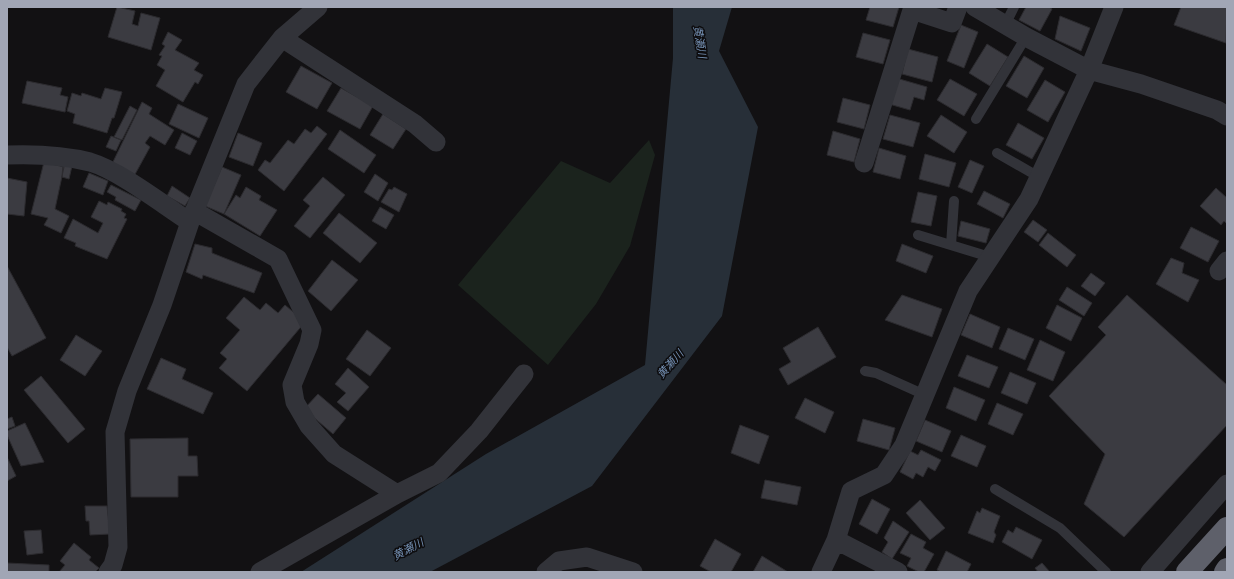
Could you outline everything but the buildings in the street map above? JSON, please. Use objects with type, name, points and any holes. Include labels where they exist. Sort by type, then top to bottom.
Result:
[{"type":"highway","points":[[1187,572],[1227,528]]},
{"type":"street","points":[[108,572],[113,565],[118,547],[115,432],[127,391],[162,305],[192,216],[246,84],[282,38],[318,7]]},
{"type":"street","points":[[864,163],[912,10],[952,23],[958,7]]},
{"type":"street","points":[[975,7],[1026,37],[1089,70],[1141,84],[1217,110],[1227,116]]},
{"type":"street","points":[[821,572],[836,540],[851,491],[884,475],[904,444],[968,291],[1029,199],[1040,178],[1089,70],[1114,7]]},
{"type":"street","points":[[282,38],[415,124],[436,142]]},
{"type":"street","points":[[7,155],[53,155],[90,162],[114,173],[192,216],[278,259],[312,330],[310,344],[292,385],[295,402],[309,426],[334,454],[397,494]]},
{"type":"street","points":[[260,572],[397,494],[439,473],[479,431],[524,374]]},
{"type":"street","points":[[1150,572],[1227,484]]},
{"type":"street","points":[[836,540],[898,572]]},
{"type":"street","points":[[546,572],[558,561],[587,557],[633,572]]},
{"type":"lane","points":[[1005,25],[1014,7]]},
{"type":"lane","points":[[976,119],[1026,37]]},
{"type":"lane","points":[[997,153],[1040,178]]},
{"type":"lane","points":[[951,245],[954,201]]},
{"type":"lane","points":[[918,235],[990,257]]},
{"type":"lane","points":[[865,371],[876,373],[925,395]]},
{"type":"lane","points":[[995,489],[1060,528],[1106,572]]},
{"type":"shaded area","points":[[649,140],[655,155],[630,246],[596,304],[548,365],[458,285],[561,161],[610,183]]},
{"type":"water","name":"黄瀬川","points":[[673,7],[732,7],[719,51],[758,127],[722,316],[592,486],[430,572],[301,572],[486,454],[645,365],[673,58]]}]
